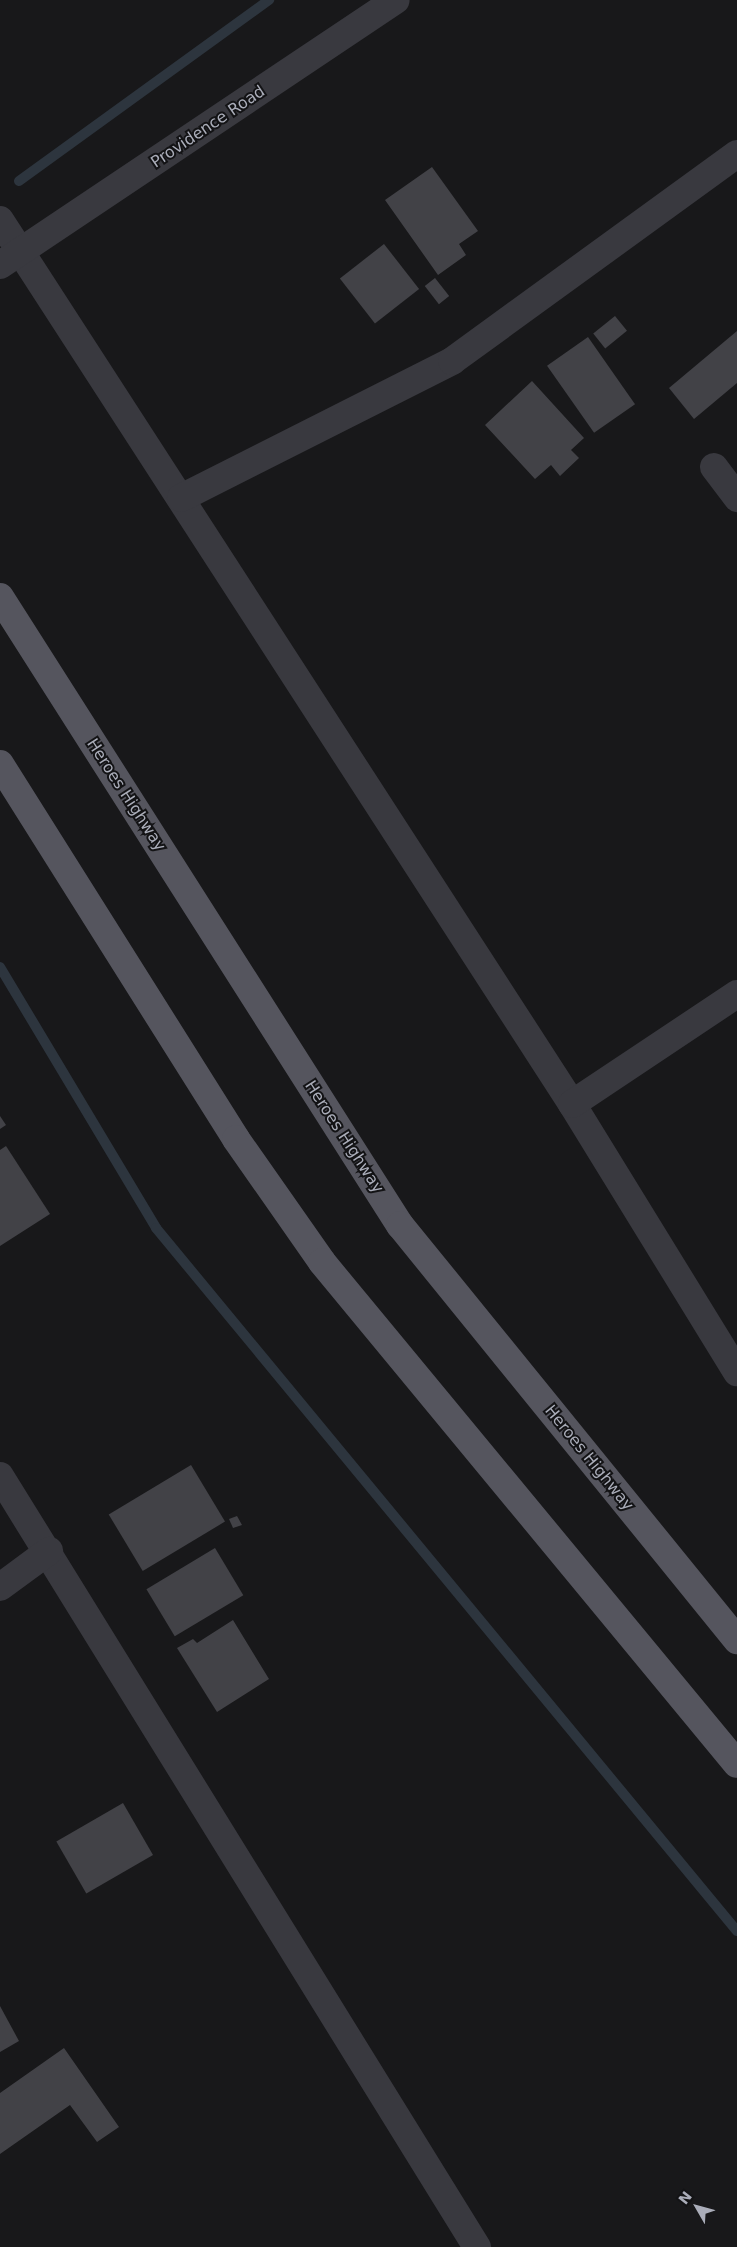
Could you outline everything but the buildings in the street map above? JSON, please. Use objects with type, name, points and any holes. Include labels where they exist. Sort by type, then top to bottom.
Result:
[{"type":"main road","name":"Heroes Highway","points":[[0,597],[400,1225],[737,1640]]},
{"type":"main road","points":[[0,764],[236,1139],[322,1262],[737,1764]]},
{"type":"street","name":"Providence Road","points":[[0,272],[10,259],[396,0]]},
{"type":"street","points":[[181,498],[452,361],[737,154]]},
{"type":"street","points":[[0,220],[10,259],[181,498],[572,1104],[737,1372]]},
{"type":"street","points":[[714,466],[737,498]]},
{"type":"street","points":[[572,1104],[737,994]]},
{"type":"street","points":[[0,1476],[49,1551],[477,2247]]},
{"type":"street","points":[[0,1587],[49,1551]]},
{"type":"waterway","points":[[19,181],[269,0]]},
{"type":"waterway","points":[[0,967],[156,1228],[737,1931]]}]
